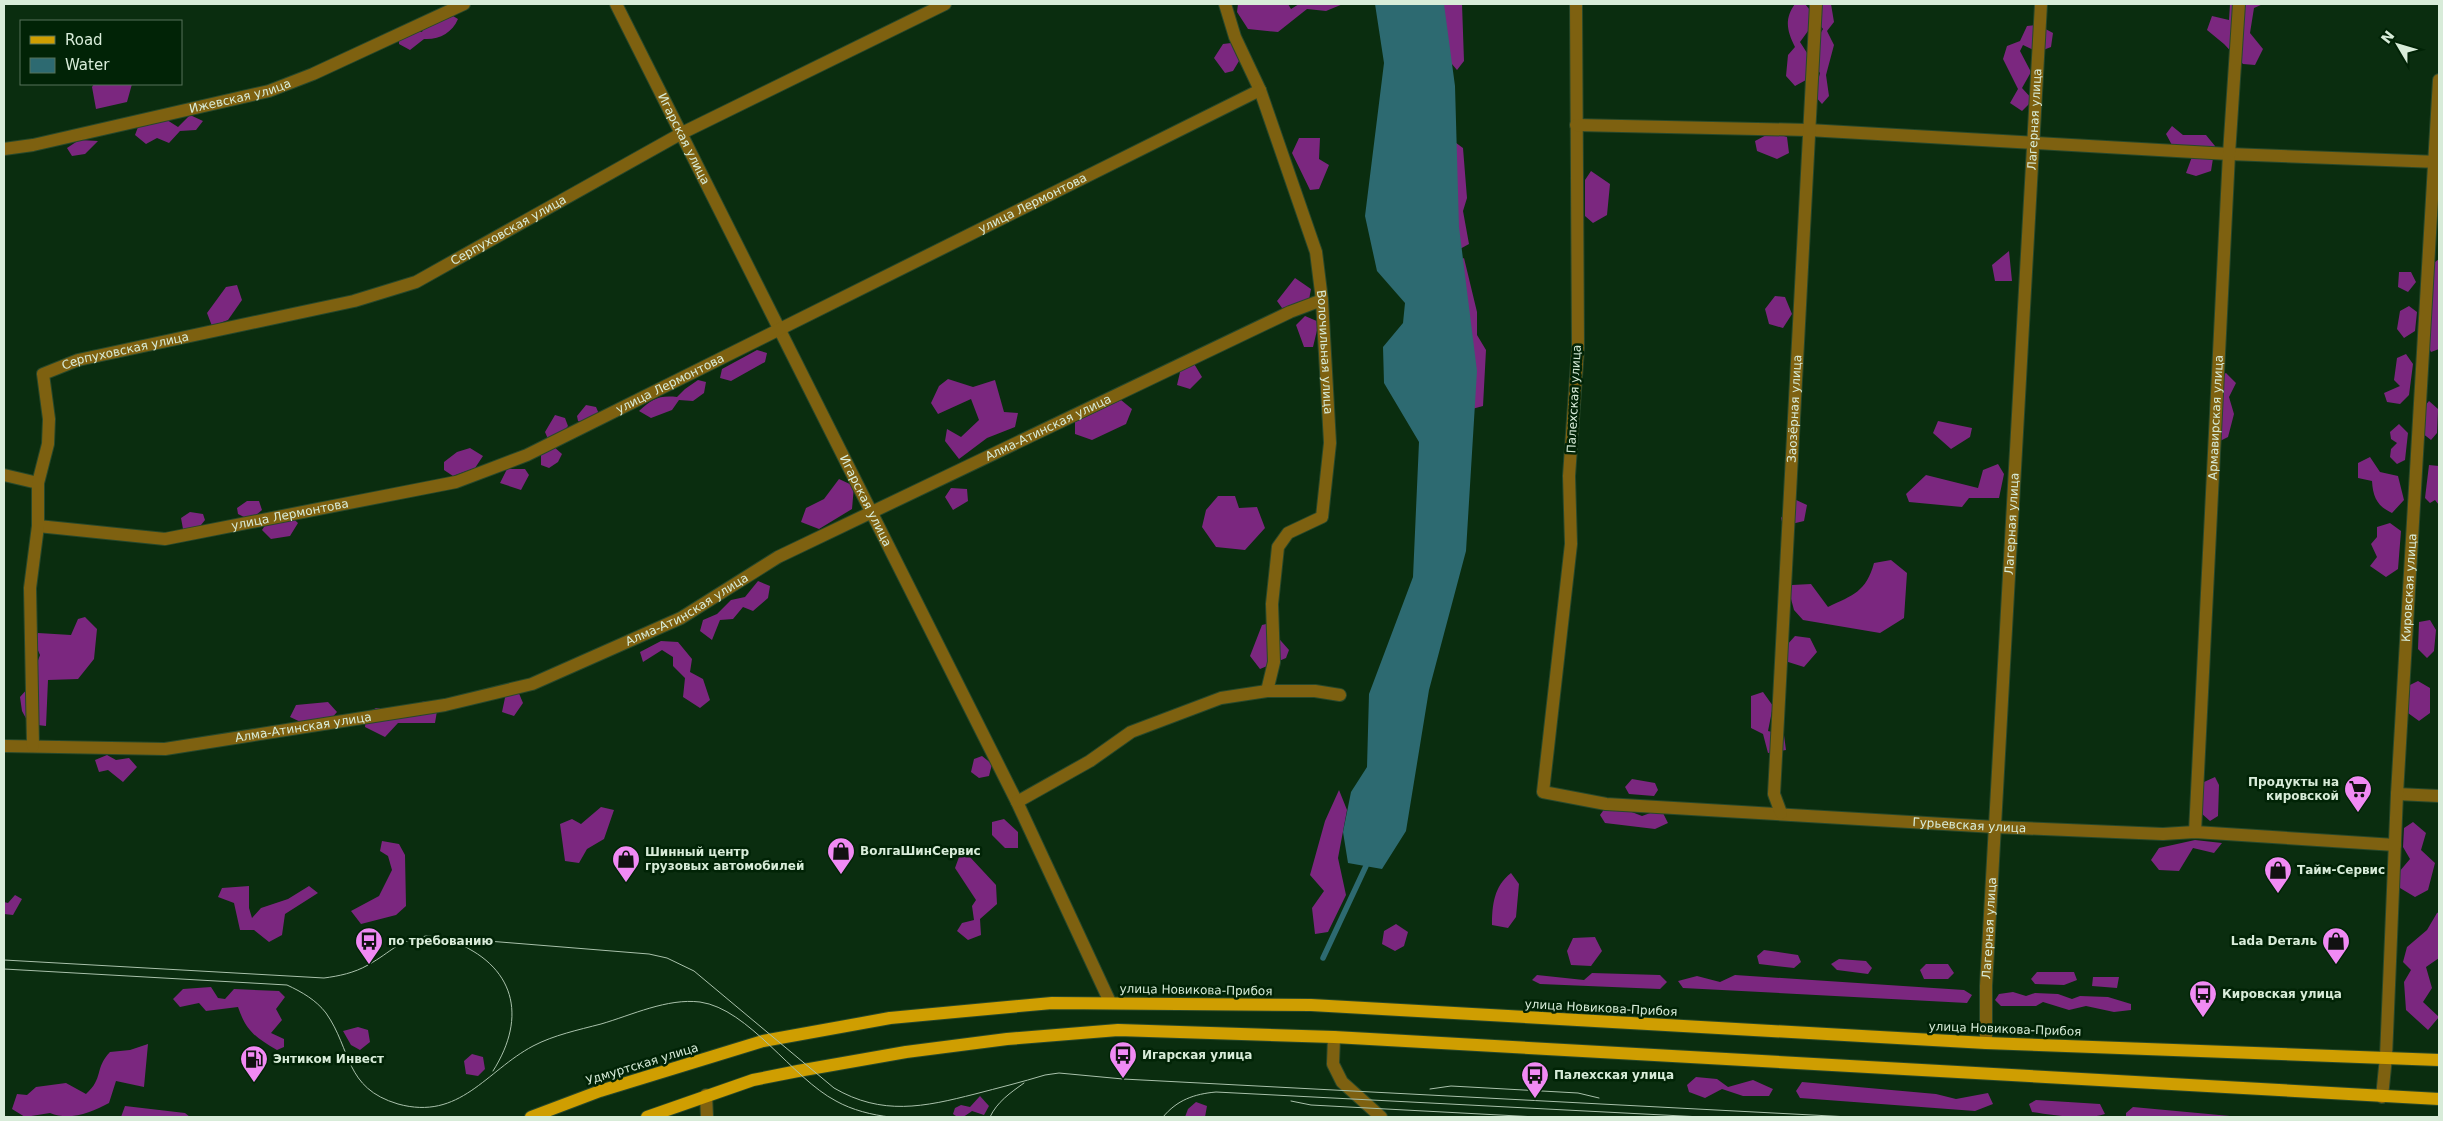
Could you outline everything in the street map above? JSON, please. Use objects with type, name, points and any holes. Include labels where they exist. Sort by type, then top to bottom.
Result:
[{"type":"main road","name":"улица Новикова-Прибоя","points":[[763,1041],[890,1018],[987,1007],[1110,1002],[1311,1005],[1986,1043],[2439,1060]]},
{"type":"main road","points":[[647,1117],[753,1080],[798,1071],[934,1048],[1007,1039],[1118,1030],[1334,1037],[2439,1099]]},
{"type":"main road","name":"Удмуртская улица","points":[[531,1117],[600,1090],[763,1041]]},
{"type":"street","name":"Ижевская улица","points":[[4,149],[33,145],[269,91],[313,74],[464,4]]},
{"type":"street","name":"Игарская улица","points":[[616,4],[682,133],[778,330],[1017,802],[1110,1002]]},
{"type":"street","name":"Серпуховская улица","points":[[38,483],[48,444],[50,419],[43,374],[78,360],[354,301],[416,282],[682,133],[944,4]]},
{"type":"street","name":"Волочильная улица","points":[[1224,4],[1235,37],[1260,90],[1316,252],[1322,300],[1330,443],[1322,517],[1288,533],[1278,547],[1272,604],[1274,662],[1267,691]]},
{"type":"street","name":"Палехская улица","points":[[1543,792],[1572,544],[1569,476],[1578,348],[1576,4]]},
{"type":"street","name":"Заозёрная улица","points":[[1781,813],[1774,794],[1816,4]]},
{"type":"street","name":"Лагерная улица","points":[[1986,1043],[1995,827],[2041,4]]},
{"type":"street","name":"Армавирская улица","points":[[2196,832],[2229,154],[2239,4]]},
{"type":"street","name":"Кировская улица","points":[[2382,1096],[2386,1057],[2397,794],[2437,161],[2439,80]]},
{"type":"street","name":"улица Лермонтова","points":[[38,526],[165,539],[456,482],[527,455],[1260,90]]},
{"type":"street","points":[[1576,125],[1808,130],[2229,154],[2437,161]]},
{"type":"street","name":"Алма-Атинская улица","points":[[4,746],[165,749],[444,705],[532,684],[681,618],[778,557],[871,511],[1290,312],[1322,300]]},
{"type":"street","points":[[4,475],[38,483],[38,526],[30,588],[33,746]]},
{"type":"street","points":[[1017,802],[1090,761],[1131,732],[1221,698],[1267,691],[1315,691],[1340,694]]},
{"type":"street","name":"Гурьевская улица","points":[[1543,792],[1606,804],[1995,827],[2163,834],[2196,832],[2395,845]]},
{"type":"street","points":[[2397,794],[2439,796]]},
{"type":"street","points":[[1334,1037],[1333,1064],[1342,1082],[1381,1117]]},
{"type":"street","points":[[706,1095],[707,1117]]},
{"type":"shaded area","points":[[1238,4],[1288,4],[1291,9],[1299,4],[1343,4],[1326,11],[1307,9],[1278,32],[1248,29],[1237,12]]},
{"type":"shaded area","points":[[1439,4],[1462,4],[1464,61],[1457,70],[1446,57]]},
{"type":"shaded area","points":[[1795,4],[1805,4],[1810,10],[1808,31],[1800,42],[1809,56],[1806,80],[1795,86],[1786,76],[1788,55],[1795,47],[1790,36],[1788,20]]},
{"type":"shaded area","points":[[1818,4],[1831,4],[1834,22],[1827,31],[1834,45],[1826,75],[1829,96],[1822,104],[1814,95],[1820,73],[1814,65],[1816,41],[1823,29],[1814,17]]},
{"type":"shaded area","points":[[2230,4],[2263,4],[2254,8],[2250,33],[2263,49],[2255,65],[2243,64],[2207,30],[2212,16],[2229,20]]},
{"type":"shaded area","points":[[448,13],[458,19],[449,32],[440,37],[424,39],[410,50],[399,44],[399,38],[412,30],[422,32],[425,24]]},
{"type":"shaded area","points":[[2038,25],[2053,33],[2051,47],[2038,52],[2023,45],[2020,51],[2031,72],[2022,88],[2033,100],[2022,111],[2010,103],[2018,89],[2003,59],[2007,46],[2020,41],[2027,26]]},
{"type":"shaded area","points":[[1231,43],[1242,56],[1233,71],[1225,73],[1214,58],[1223,44]]},
{"type":"shaded area","points":[[93,85],[132,85],[127,102],[96,109],[92,87]]},
{"type":"shaded area","points":[[190,115],[203,121],[196,130],[180,131],[169,143],[157,138],[146,144],[135,135],[138,127],[167,120],[178,127]]},
{"type":"shaded area","points":[[2172,126],[2183,135],[2206,135],[2215,146],[2211,171],[2196,176],[2186,173],[2193,154],[2173,147],[2166,134]]},
{"type":"shaded area","points":[[1772,132],[1787,137],[1789,153],[1777,159],[1757,151],[1755,141]]},
{"type":"shaded area","points":[[1448,137],[1463,148],[1467,198],[1463,211],[1469,244],[1458,250]]},
{"type":"shaded area","points":[[1299,138],[1320,138],[1319,159],[1329,165],[1319,189],[1310,190],[1292,153]]},
{"type":"shaded area","points":[[79,140],[98,141],[85,154],[72,156],[67,148]]},
{"type":"shaded area","points":[[1591,171],[1610,184],[1607,215],[1593,223],[1585,216],[1585,180]]},
{"type":"shaded area","points":[[2009,251],[2012,281],[1995,281],[1992,265]]},
{"type":"shaded area","points":[[1464,258],[1477,312],[1477,335],[1486,350],[1483,406],[1472,409],[1454,263]]},
{"type":"shaded area","points":[[2439,259],[2439,349],[2431,352],[2426,333],[2432,315],[2427,306],[2431,265]]},
{"type":"shaded area","points":[[2399,272],[2411,272],[2416,282],[2408,292],[2398,287]]},
{"type":"shaded area","points":[[1295,278],[1311,289],[1308,305],[1282,308],[1277,301]]},
{"type":"shaded area","points":[[237,285],[242,300],[228,320],[212,326],[207,313],[226,287]]},
{"type":"shaded area","points":[[1775,296],[1785,297],[1792,314],[1783,328],[1769,324],[1765,309]]},
{"type":"shaded area","points":[[2409,306],[2417,312],[2415,331],[2404,338],[2397,329],[2400,311]]},
{"type":"shaded area","points":[[1305,316],[1319,322],[1313,347],[1304,347],[1296,325]]},
{"type":"shaded area","points":[[757,350],[767,353],[765,362],[731,381],[720,378],[722,369]]},
{"type":"shaded area","points":[[2406,354],[2413,364],[2409,395],[2400,404],[2387,402],[2384,393],[2400,386],[2394,380],[2397,358]]},
{"type":"shaded area","points":[[1193,362],[1202,377],[1190,389],[1177,385],[1181,368]]},
{"type":"shaded area","points":[[2226,373],[2236,383],[2229,397],[2234,414],[2228,437],[2220,441],[2215,379]]},
{"type":"shaded area","points":[[948,379],[973,387],[995,380],[1004,412],[1018,413],[1015,427],[987,438],[959,459],[945,441],[947,429],[961,437],[979,420],[971,399],[938,414],[931,403],[939,386]]},
{"type":"shaded area","points":[[698,380],[706,382],[704,393],[693,401],[679,400],[672,410],[651,418],[639,411],[656,399],[677,397]]},
{"type":"shaded area","points":[[1121,400],[1132,409],[1126,424],[1092,440],[1075,434],[1075,422]]},
{"type":"shaded area","points":[[2429,401],[2438,409],[2437,433],[2431,440],[2422,433],[2423,408]]},
{"type":"shaded area","points":[[586,405],[596,407],[599,414],[588,424],[578,421],[577,416]]},
{"type":"shaded area","points":[[555,415],[565,418],[568,426],[561,435],[548,439],[545,432]]},
{"type":"shaded area","points":[[1938,421],[1972,428],[1970,437],[1951,449],[1933,433]]},
{"type":"shaded area","points":[[2399,424],[2408,433],[2405,460],[2397,464],[2390,457],[2391,449],[2397,443],[2391,439],[2390,432]]},
{"type":"shaded area","points":[[553,446],[562,454],[558,462],[549,468],[541,465],[541,451]]},
{"type":"shaded area","points":[[470,448],[483,456],[475,468],[453,476],[444,470],[444,462],[457,452]]},
{"type":"shaded area","points":[[2370,457],[2380,472],[2398,476],[2404,500],[2392,513],[2379,504],[2373,492],[2372,481],[2358,478],[2358,463]]},
{"type":"shaded area","points":[[1998,464],[2004,474],[1999,498],[1969,498],[1962,507],[1909,502],[1906,494],[1926,475],[1978,488],[1983,470]]},
{"type":"shaded area","points":[[2429,465],[2439,466],[2439,505],[2435,500],[2430,503],[2425,498]]},
{"type":"shaded area","points":[[507,469],[525,469],[529,475],[521,490],[500,483]]},
{"type":"shaded area","points":[[839,479],[854,486],[852,509],[819,529],[801,522],[806,508],[824,499]]},
{"type":"shaded area","points":[[951,488],[967,489],[968,501],[953,510],[945,497]]},
{"type":"shaded area","points":[[1218,496],[1235,496],[1239,508],[1257,507],[1265,528],[1245,550],[1216,547],[1202,527],[1206,510]]},
{"type":"shaded area","points":[[1794,499],[1807,505],[1804,521],[1783,526],[1781,518]]},
{"type":"shaded area","points":[[247,501],[259,501],[262,510],[250,520],[238,514],[237,508]]},
{"type":"shaded area","points":[[190,512],[203,514],[205,520],[197,530],[183,529],[181,518]]},
{"type":"shaded area","points":[[287,513],[298,523],[290,536],[271,539],[262,530],[271,516]]},
{"type":"shaded area","points":[[2390,523],[2401,531],[2398,569],[2386,577],[2370,566],[2377,557],[2371,544],[2377,537],[2377,527]]},
{"type":"shaded area","points":[[1891,560],[1907,573],[1904,618],[1880,633],[1803,620],[1794,610],[1790,595],[1792,585],[1811,584],[1828,607],[1863,587],[1874,563]]},
{"type":"shaded area","points":[[758,581],[770,586],[768,598],[753,611],[743,607],[733,619],[720,620],[712,640],[700,631],[703,620],[717,614],[731,600],[745,597]]},
{"type":"shaded area","points":[[85,617],[97,629],[94,659],[78,679],[48,680],[46,726],[29,724],[22,711],[20,697],[28,688],[40,655],[33,639],[38,633],[71,635],[78,619]]},
{"type":"shaded area","points":[[2430,620],[2436,630],[2434,651],[2427,658],[2418,649],[2419,622]]},
{"type":"shaded area","points":[[1266,624],[1289,650],[1286,658],[1260,669],[1250,656],[1262,625]]},
{"type":"shaded area","points":[[1795,636],[1810,638],[1817,652],[1804,667],[1785,661],[1786,646]]},
{"type":"shaded area","points":[[661,641],[678,642],[692,659],[690,672],[703,679],[710,700],[700,708],[683,697],[685,678],[673,666],[673,657],[662,650],[643,662],[640,652]]},
{"type":"shaded area","points":[[2418,681],[2430,688],[2430,713],[2419,721],[2408,713],[2410,685]]},
{"type":"shaded area","points":[[518,691],[523,703],[514,716],[502,712],[506,693]]},
{"type":"shaded area","points":[[1763,692],[1773,706],[1768,731],[1784,735],[1786,750],[1768,753],[1763,734],[1751,728],[1751,696]]},
{"type":"shaded area","points":[[425,701],[437,711],[435,723],[398,723],[385,737],[365,727],[366,713],[376,708],[399,709]]},
{"type":"shaded area","points":[[328,702],[337,712],[329,721],[305,724],[290,717],[296,705]]},
{"type":"shaded area","points":[[107,755],[116,760],[129,758],[137,767],[123,782],[108,770],[99,772],[95,760]]},
{"type":"shaded area","points":[[982,756],[992,764],[989,776],[979,778],[971,772],[974,759]]},
{"type":"shaded area","points":[[2215,777],[2219,785],[2218,816],[2210,821],[2201,813],[2204,782]]},
{"type":"shaded area","points":[[1632,779],[1655,783],[1658,790],[1654,796],[1629,794],[1625,787]]},
{"type":"shaded area","points":[[1339,790],[1347,810],[1338,858],[1346,895],[1328,932],[1315,934],[1312,908],[1324,891],[1310,875],[1325,821]]},
{"type":"shaded area","points":[[601,807],[614,810],[604,839],[587,849],[579,863],[565,861],[560,824],[572,819],[581,824]]},
{"type":"shaded area","points":[[1605,808],[1624,809],[1642,816],[1661,809],[1668,823],[1655,829],[1605,823],[1600,815]]},
{"type":"shaded area","points":[[1004,819],[1018,832],[1018,848],[1005,848],[992,835],[992,822]]},
{"type":"shaded area","points":[[2413,822],[2426,833],[2421,850],[2435,863],[2428,890],[2415,897],[2400,888],[2399,872],[2410,859],[2403,847],[2404,828]]},
{"type":"shaded area","points":[[2195,840],[2222,843],[2214,853],[2193,848],[2179,871],[2159,870],[2151,860],[2159,848]]},
{"type":"shaded area","points":[[382,841],[399,844],[405,855],[406,906],[396,915],[361,924],[351,911],[379,896],[392,870],[388,856],[380,851]]},
{"type":"shaded area","points":[[969,856],[996,885],[997,904],[980,919],[981,935],[968,940],[957,931],[962,923],[974,920],[972,906],[976,900],[955,868],[959,857]]},
{"type":"shaded area","points":[[1511,873],[1519,884],[1516,917],[1508,928],[1492,925],[1495,896],[1505,878]]},
{"type":"shaded area","points":[[249,886],[249,908],[252,918],[261,908],[288,899],[309,886],[318,893],[285,914],[282,935],[269,942],[254,930],[240,930],[234,903],[218,897],[222,888]]},
{"type":"shaded area","points":[[15,895],[22,899],[13,915],[4,914],[4,902],[8,903]]},
{"type":"shaded area","points":[[2439,912],[2439,958],[2426,967],[2432,988],[2423,1002],[2439,1017],[2428,1030],[2406,1010],[2404,982],[2411,970],[2403,962],[2407,947],[2427,930]]},
{"type":"shaded area","points":[[1396,924],[1408,932],[1404,946],[1395,951],[1382,944],[1384,931]]},
{"type":"shaded area","points":[[1595,937],[1602,951],[1591,966],[1571,965],[1567,951],[1573,938]]},
{"type":"shaded area","points":[[1764,950],[1798,955],[1801,962],[1794,968],[1759,964],[1757,956]]},
{"type":"shaded area","points":[[1839,959],[1866,961],[1872,968],[1868,974],[1837,970],[1831,964]]},
{"type":"shaded area","points":[[1926,964],[1948,964],[1954,973],[1948,979],[1924,979],[1920,970]]},
{"type":"shaded area","points":[[2037,972],[2074,972],[2077,980],[2064,985],[2035,984],[2031,979]]},
{"type":"shaded area","points":[[1592,973],[1660,975],[1667,982],[1660,989],[1540,984],[1532,980],[1537,975],[1584,980]]},
{"type":"shaded area","points":[[1735,975],[1964,990],[1972,995],[1967,1003],[1683,988],[1678,981],[1697,976],[1720,982]]},
{"type":"shaded area","points":[[2093,977],[2119,977],[2117,988],[2092,986]]},
{"type":"shaded area","points":[[211,987],[218,998],[225,999],[234,989],[279,991],[285,997],[276,1009],[282,1020],[271,1033],[284,1039],[284,1047],[277,1050],[263,1042],[248,1028],[238,1007],[206,1011],[199,1003],[180,1007],[173,999],[183,989]]},
{"type":"shaded area","points":[[2013,992],[2026,996],[2035,993],[2058,994],[2072,999],[2080,996],[2108,997],[2131,1004],[2131,1010],[2114,1012],[2086,1006],[2069,1010],[2043,1002],[2036,1006],[2001,1006],[1995,1000],[1999,994]]},
{"type":"shaded area","points":[[358,1027],[368,1030],[370,1042],[360,1050],[351,1045],[343,1031]]},
{"type":"shaded area","points":[[148,1044],[144,1087],[116,1081],[109,1103],[80,1115],[65,1116],[50,1113],[25,1117],[12,1109],[17,1094],[27,1095],[36,1087],[66,1083],[86,1094],[95,1083],[102,1063],[110,1052],[130,1050]]},
{"type":"shaded area","points":[[472,1054],[483,1057],[485,1069],[478,1076],[466,1074],[464,1061]]},
{"type":"shaded area","points":[[1696,1077],[1717,1079],[1728,1087],[1753,1080],[1773,1089],[1769,1096],[1743,1096],[1722,1089],[1705,1098],[1689,1092],[1687,1085]]},
{"type":"shaded area","points":[[1802,1082],[1936,1094],[1956,1099],[1988,1093],[1993,1104],[1975,1111],[1800,1098],[1796,1091]]},
{"type":"shaded area","points":[[980,1096],[989,1106],[984,1115],[972,1111],[961,1117],[953,1114],[955,1108],[961,1105],[970,1107]]},
{"type":"shaded area","points":[[2036,1100],[2100,1104],[2105,1114],[2078,1117],[2032,1112],[2029,1104]]},
{"type":"shaded area","points":[[1196,1102],[1207,1106],[1205,1117],[1185,1117],[1188,1109]]},
{"type":"shaded area","points":[[125,1106],[185,1113],[190,1117],[121,1117]]},
{"type":"shaded area","points":[[2133,1107],[2233,1117],[2126,1117],[2126,1113]]},
{"type":"water","points":[[1375,4],[1444,4],[1455,86],[1459,227],[1477,371],[1466,551],[1429,690],[1406,831],[1382,869],[1348,863],[1343,832],[1351,792],[1367,767],[1369,694],[1413,577],[1419,442],[1384,383],[1383,347],[1403,323],[1405,303],[1377,271],[1365,216],[1384,63]]},
{"type":"waterway","points":[[1323,958],[1366,866]]},
{"type":"tram line","points":[[4,960],[324,978],[357,970],[407,941],[426,936],[649,954],[667,958],[694,971],[834,1088],[869,1103],[886,1106],[921,1105],[938,1102],[1059,1073],[1123,1079],[1850,1117]]},
{"type":"tram line","points":[[452,941],[473,951],[490,964],[502,978],[509,994],[512,1012],[510,1031],[504,1051],[493,1071]]},
{"type":"tram line","points":[[4,969],[287,985],[318,1004],[326,1013],[358,1078],[368,1088],[380,1097],[398,1104],[420,1107],[439,1106],[456,1100],[471,1091],[516,1056],[549,1039],[662,1005],[675,1002],[700,1002],[718,1007],[736,1017],[753,1030],[803,1077],[836,1101],[862,1112],[890,1117]]},
{"type":"tram line","points":[[990,1117],[1000,1102],[1024,1083]]},
{"type":"tram line","points":[[1430,1089],[1451,1086],[1578,1093],[1599,1098]]},
{"type":"tram line","points":[[1163,1117],[1180,1102],[1200,1094],[1216,1092],[1702,1117]]},
{"type":"tram line","points":[[1291,1101],[1311,1105],[1537,1117]]},
{"type":"place","name":"Продукты на кировской","points":[[2358,813]]},
{"type":"place","name":"ВолгаШинСервис","points":[[841,875]]},
{"type":"place","name":"Шинный центр грузовых автомобилей","points":[[626,883]]},
{"type":"place","name":"Тайм-Сервис","points":[[2278,894]]},
{"type":"place","name":"по требованию","points":[[369,965]]},
{"type":"place","name":"Lada Dеталь","points":[[2336,965]]},
{"type":"place","name":"Кировская улица","points":[[2203,1018]]},
{"type":"place","name":"Игарская улица","points":[[1123,1079]]},
{"type":"place","name":"Энтиком Инвест","points":[[254,1083]]},
{"type":"place","name":"Палехская улица","points":[[1535,1099]]}]
